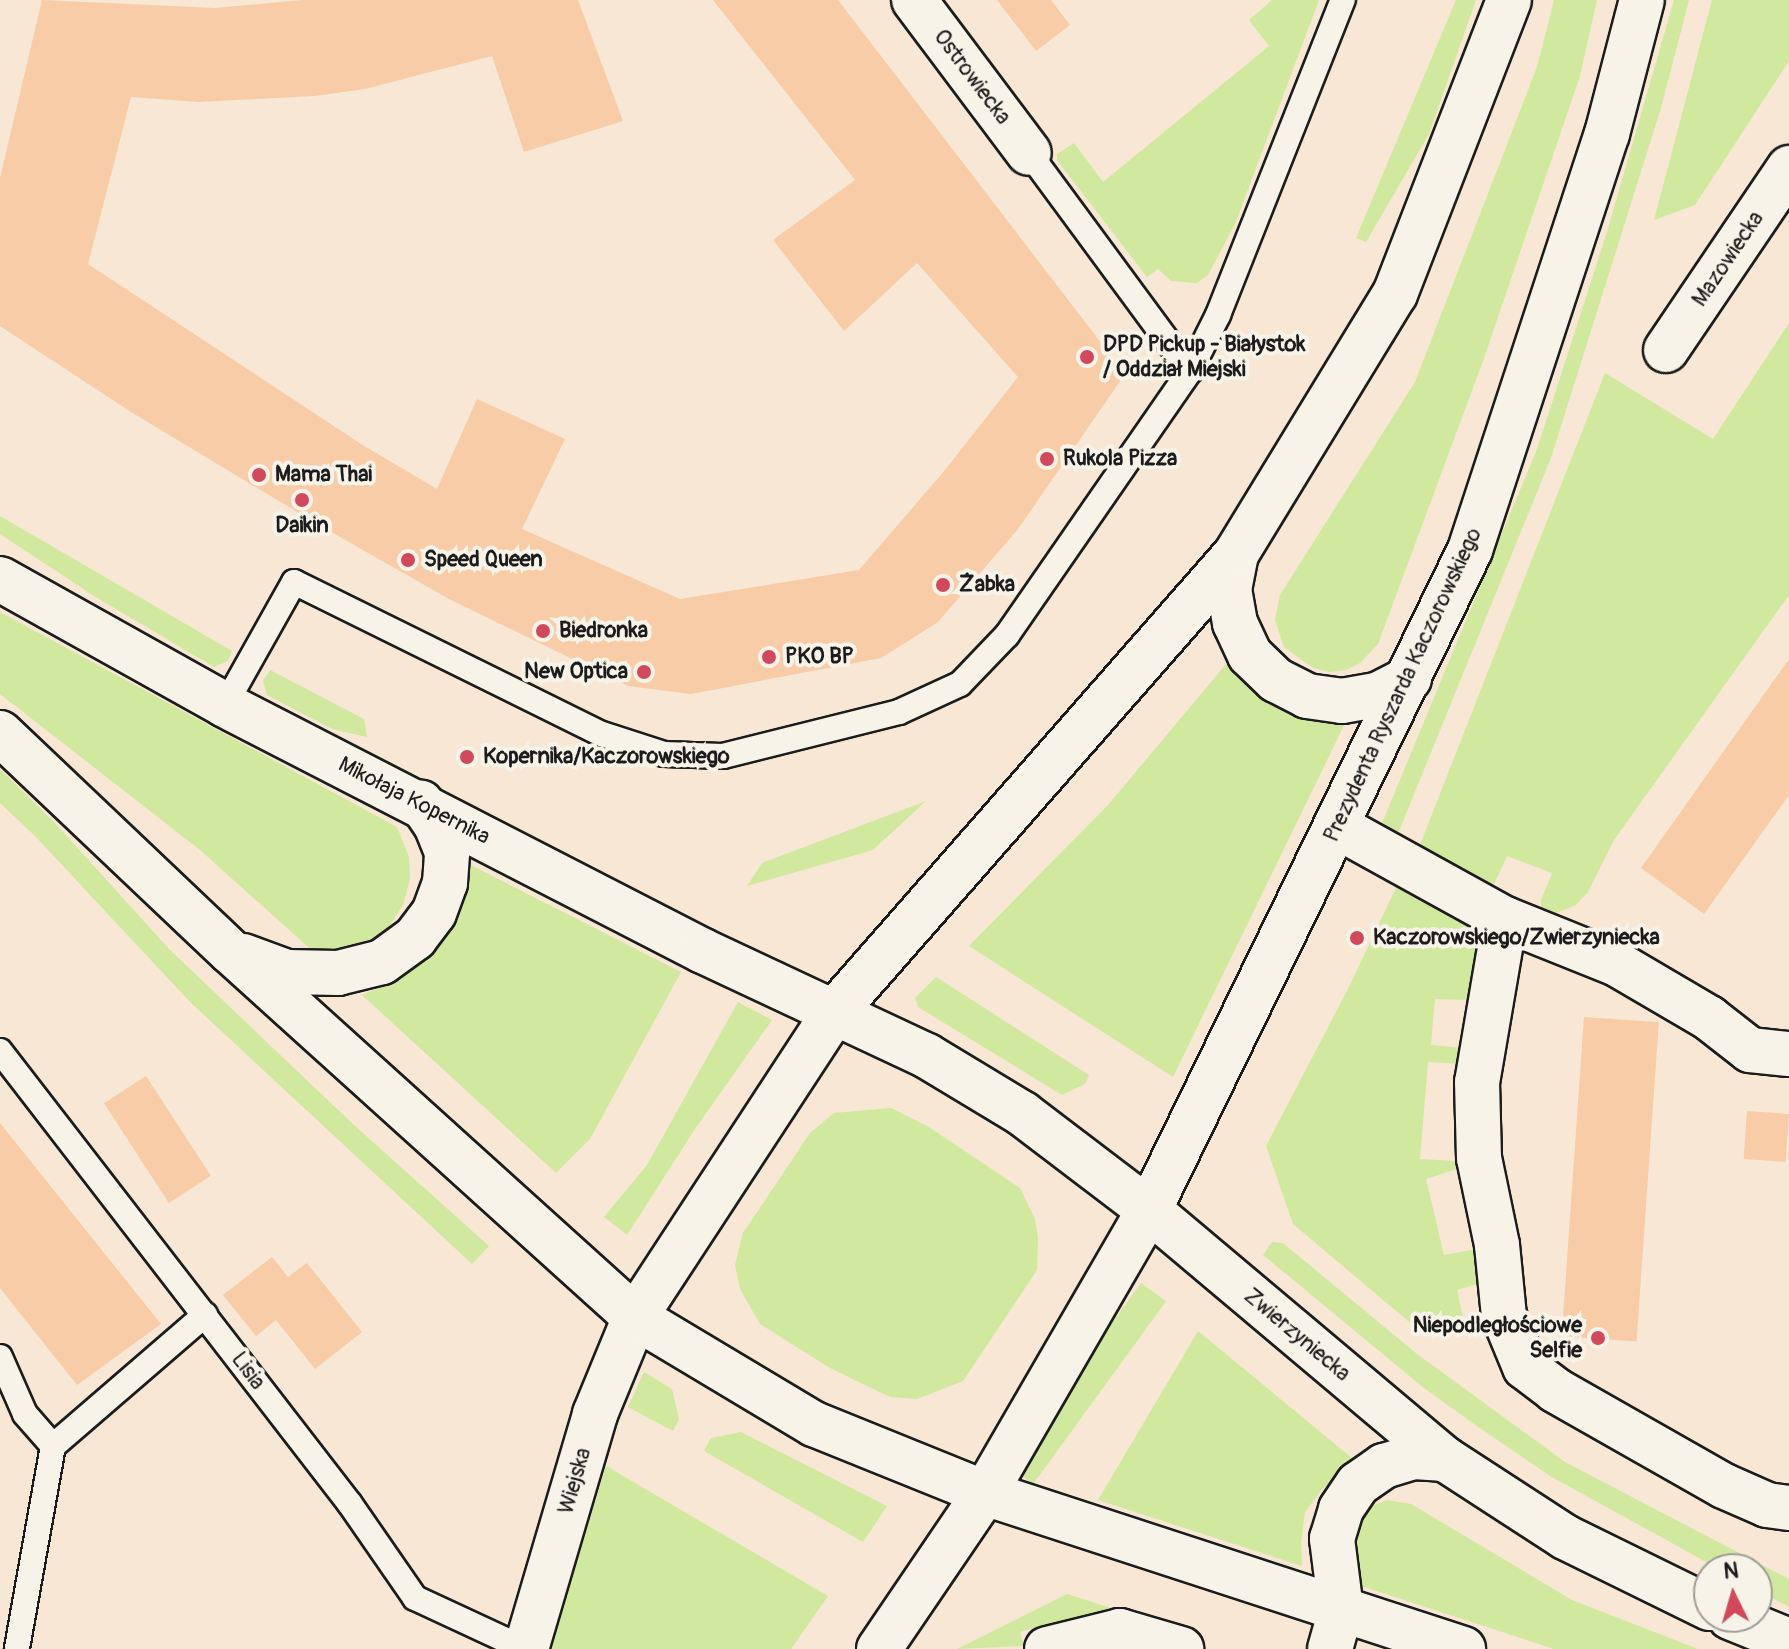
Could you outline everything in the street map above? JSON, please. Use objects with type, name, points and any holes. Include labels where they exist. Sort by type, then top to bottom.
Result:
[{"type":"main road","name":"Ostrowiecka","points":[[914,0],[1029,153]]},
{"type":"main road","points":[[835,1011],[1236,554],[1395,294],[1509,0]]},
{"type":"main road","name":"Prezydenta Ryszarda Kaczorowskiego","points":[[985,1493],[1149,1210],[1338,827],[1470,550],[1607,134],[1642,0]]},
{"type":"main road","name":"Mazowiecka","points":[[1666,350],[1789,168]]},
{"type":"main road","points":[[1236,554],[1229,589],[1235,623],[1250,655],[1276,680],[1307,696],[1342,701],[1377,695],[1409,679]]},
{"type":"main road","name":"Mikołaja Kopernika","points":[[0,579],[225,705],[421,803],[703,951],[927,1056],[1023,1114],[1149,1210]]},
{"type":"main road","points":[[0,733],[231,952],[635,1317],[814,1424],[985,1493],[1335,1629],[1463,1649]]},
{"type":"main road","points":[[231,952],[287,972],[338,973],[382,962],[415,938],[434,913],[445,883],[447,852],[436,825],[421,803]]},
{"type":"main road","points":[[1338,827],[1505,919],[1617,964],[1709,1018],[1750,1050],[1789,1054]]},
{"type":"main road","points":[[1505,919],[1477,1082],[1479,1158],[1497,1245],[1504,1316],[1525,1367],[1555,1390],[1724,1486],[1767,1505],[1789,1508]]},
{"type":"main road","name":"Wiejska","points":[[526,1649],[591,1426],[635,1317],[835,1011]]},
{"type":"main road","name":"Zwierzyniecka","points":[[1149,1210],[1445,1459],[1565,1537],[1693,1600]]},
{"type":"main road","points":[[1335,1629],[1332,1539],[1341,1509],[1358,1484],[1384,1466],[1414,1457],[1445,1459]]},
{"type":"main road","points":[[879,1649],[985,1493]]},
{"type":"main road","points":[[1047,1649],[1120,1631],[1181,1649]]},
{"type":"main road","points":[[1769,1633],[1789,1641]]},
{"type":"lane","points":[[225,705],[294,582],[602,734],[664,754],[723,756],[899,712],[960,684],[1007,635],[1190,371],[1218,315],[1343,0]]},
{"type":"lane","points":[[1029,153],[1190,371]]},
{"type":"lane","name":"Lisia","points":[[0,1051],[350,1504],[415,1598],[526,1649]]},
{"type":"lane","points":[[17,1649],[53,1446],[205,1315]]},
{"type":"lane","points":[[0,1357],[25,1414],[53,1446]]},
{"type":"lane","points":[[0,1409],[25,1414]]},
{"type":"green space","points":[[1272,0],[1319,0],[1235,224],[1208,275],[1197,283],[1171,281],[1158,269],[1147,277],[1057,160],[1057,154],[1074,143],[1103,182],[1269,46],[1249,20]]},
{"type":"green space","points":[[1456,0],[1476,0],[1429,134],[1366,242],[1356,238]]},
{"type":"green space","points":[[1554,0],[1597,0],[1580,76],[1483,361],[1378,644],[1360,663],[1346,670],[1329,672],[1313,668],[1284,647],[1275,620],[1280,595],[1415,382],[1537,67]]},
{"type":"green space","points":[[1674,0],[1689,0],[1661,108],[1551,458],[1397,836],[1380,828],[1537,449],[1607,232]]},
{"type":"green space","points":[[1712,0],[1789,0],[1789,61],[1695,205],[1654,220]]},
{"type":"green space","points":[[1789,323],[1789,595],[1614,840],[1588,892],[1576,905],[1556,913],[1541,910],[1541,900],[1552,873],[1507,856],[1493,886],[1416,855],[1605,373],[1713,439]]},
{"type":"green space","points":[[0,516],[232,651],[228,661],[214,667],[94,596],[0,534]]},
{"type":"green space","points":[[0,612],[397,827],[409,857],[410,879],[403,905],[390,925],[375,941],[352,952],[316,954],[200,850],[0,694]]},
{"type":"green space","points":[[1237,651],[1350,713],[1173,1077],[969,946],[1108,805]]},
{"type":"green space","points":[[270,670],[364,719],[367,737],[332,729],[267,695],[263,681]]},
{"type":"green space","points":[[0,769],[54,822],[170,950],[354,1125],[489,1246],[472,1264],[191,1003],[35,836],[0,803]]},
{"type":"green space","points":[[926,801],[873,850],[747,886],[762,863]]},
{"type":"green space","points":[[455,857],[681,972],[590,1139],[556,1173],[362,995],[399,980],[434,949],[449,914]]},
{"type":"green space","points":[[1402,875],[1475,917],[1480,933],[1469,1000],[1435,999],[1431,1045],[1463,1048],[1462,1064],[1428,1062],[1420,1159],[1456,1161],[1457,1169],[1426,1179],[1444,1255],[1482,1248],[1481,1283],[1457,1290],[1464,1321],[1421,1332],[1293,1224],[1266,1146],[1349,987]]},
{"type":"green space","points":[[936,977],[1089,1075],[1085,1084],[1062,1095],[918,1007],[915,998]]},
{"type":"green space","points":[[738,1002],[772,1020],[695,1129],[627,1235],[604,1217],[647,1165]]},
{"type":"green space","points":[[891,1108],[929,1127],[1020,1188],[1035,1219],[1038,1238],[1037,1270],[963,1381],[917,1399],[890,1397],[830,1368],[760,1324],[740,1289],[735,1265],[743,1233],[810,1133],[834,1113]]},
{"type":"green space","points":[[1272,1242],[1283,1243],[1417,1354],[1565,1462],[1739,1553],[1693,1555],[1550,1476],[1424,1388],[1263,1255]]},
{"type":"green space","points":[[1141,1283],[1166,1301],[1033,1484],[1008,1466]]},
{"type":"green space","points":[[1198,1331],[1358,1463],[1323,1488],[1305,1512],[1302,1566],[1098,1500]]},
{"type":"green space","points":[[644,1372],[672,1389],[679,1419],[673,1431],[628,1407]]},
{"type":"green space","points":[[741,1432],[887,1506],[863,1542],[704,1451],[711,1438]]},
{"type":"green space","points":[[606,1466],[828,1596],[791,1649],[551,1649]]},
{"type":"green space","points":[[1387,1500],[1411,1504],[1572,1600],[1698,1649],[1554,1649],[1355,1584],[1351,1523],[1364,1509]]},
{"type":"green space","points":[[1773,1571],[1789,1579],[1789,1607],[1773,1598]]},
{"type":"green space","points":[[1067,1594],[1111,1608],[1020,1632],[1024,1646],[957,1649]]},
{"type":"building","points":[[42,0],[215,8],[303,0],[578,0],[623,121],[524,152],[492,56],[365,89],[315,96],[199,102],[131,97],[88,264],[361,444],[437,489],[477,399],[565,439],[522,529],[680,599],[859,570],[945,470],[1018,377],[917,263],[844,331],[773,240],[855,180],[713,0],[838,0],[1125,374],[1018,529],[938,622],[905,643],[881,658],[691,694],[628,686],[449,599],[319,525],[131,412],[0,326],[0,178]]},
{"type":"building","points":[[997,0],[1051,0],[1070,25],[1036,51]]},
{"type":"building","points":[[1789,659],[1789,795],[1704,914],[1641,868]]},
{"type":"building","points":[[1584,1017],[1659,1022],[1636,1341],[1562,1336]]},
{"type":"building","points":[[146,1076],[211,1176],[169,1203],[104,1103]]},
{"type":"building","points":[[1747,1111],[1789,1114],[1786,1162],[1744,1159]]},
{"type":"building","points":[[0,1123],[161,1324],[77,1385],[0,1288]]},
{"type":"building","points":[[272,1257],[288,1277],[307,1263],[362,1332],[315,1369],[276,1320],[256,1336],[223,1295]]},
{"type":"place","name":"DPD Pickup - Białystok / Oddział Miejski","points":[[1087,357]]},
{"type":"place","name":"Rukola Pizza","points":[[1047,459]]},
{"type":"place","name":"Mama Thai","points":[[259,475]]},
{"type":"place","name":"Daikin","points":[[302,500]]},
{"type":"place","name":"Speed Queen","points":[[408,560]]},
{"type":"place","name":"Żabka","points":[[943,585]]},
{"type":"place","name":"Biedronka","points":[[543,631]]},
{"type":"place","name":"PKO BP","points":[[769,657]]},
{"type":"place","name":"New Optica","points":[[644,672]]},
{"type":"place","name":"Kopernika/Kaczorowskiego","points":[[467,757]]},
{"type":"place","name":"Kaczorowskiego/Zwierzyniecka","points":[[1357,938]]},
{"type":"place","name":"Niepodległościowe Selfie","points":[[1598,1338]]}]
